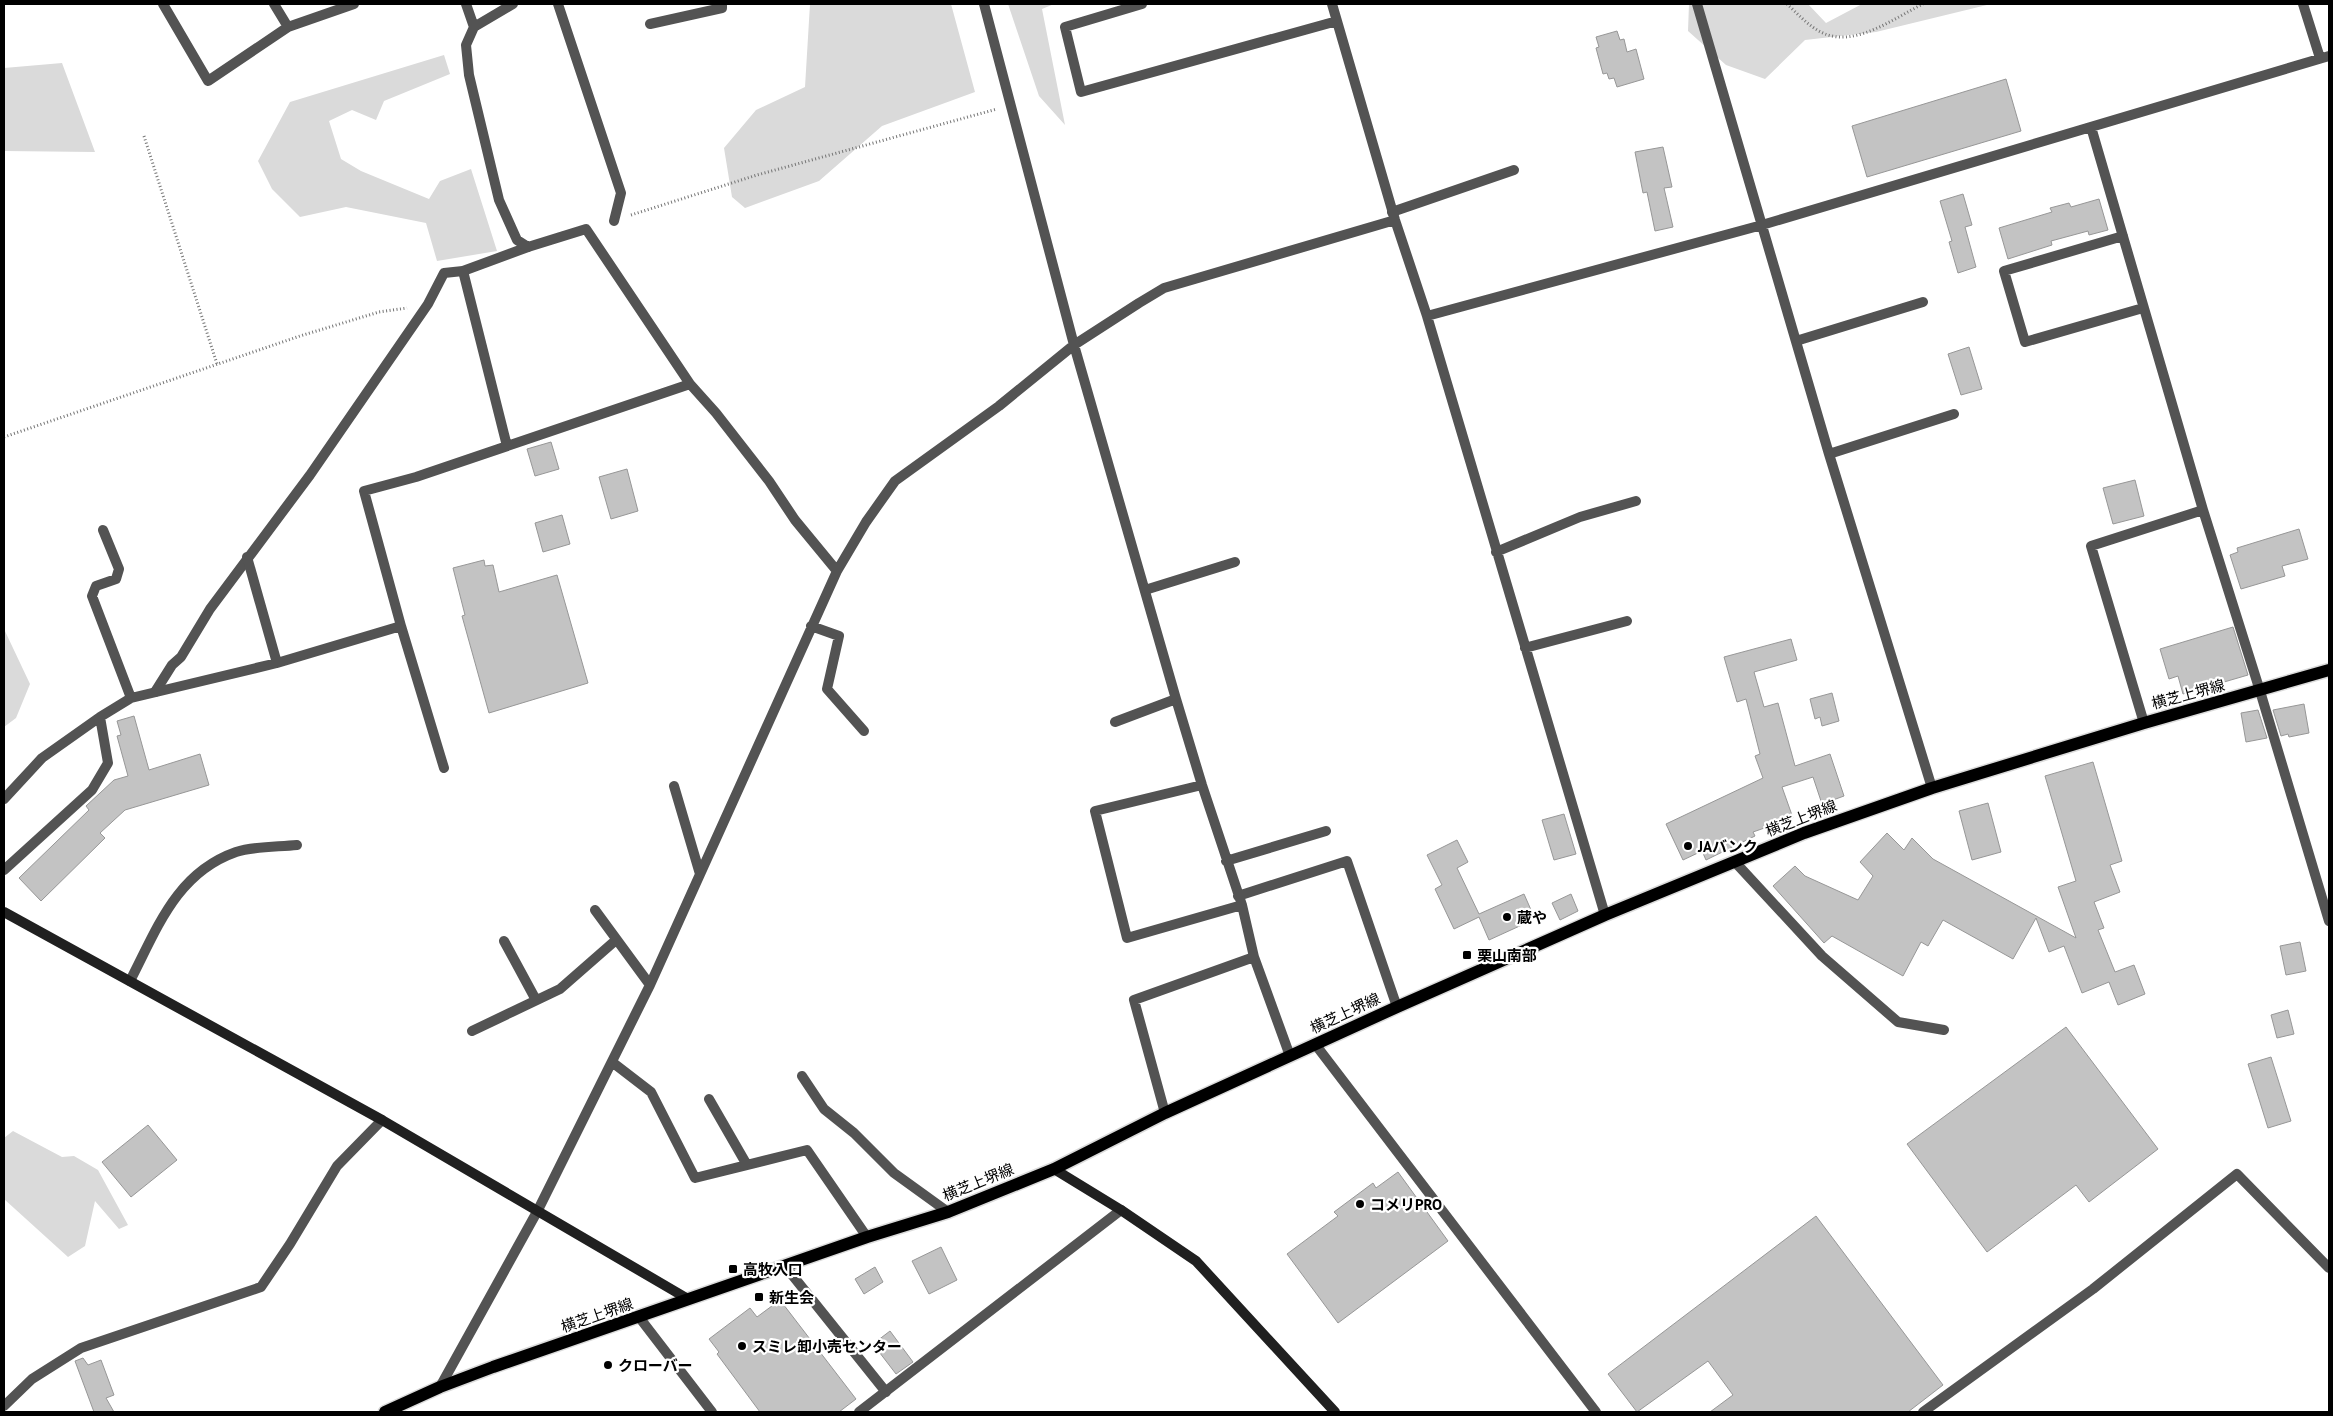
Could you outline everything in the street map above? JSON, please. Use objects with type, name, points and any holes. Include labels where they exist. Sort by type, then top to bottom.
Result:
[{"type":"main road","name":"横芝上堺線","points":[[385,1412],[440,1387],[867,1237],[948,1212],[1054,1170],[1165,1113],[1397,1007],[1605,916],[1804,833],[1932,788],[2144,723],[2329,670]]},
{"type":"street","points":[[163,4],[208,81],[288,27],[354,4]]},
{"type":"street","points":[[274,4],[288,27]]},
{"type":"street","points":[[466,4],[474,27]]},
{"type":"street","points":[[512,4],[474,27],[466,45],[470,75],[499,200],[517,240],[528,247]]},
{"type":"street","points":[[558,4],[621,193],[614,221]]},
{"type":"street","points":[[650,24],[722,8],[722,4]]},
{"type":"street","points":[[984,4],[1074,345],[1176,698],[1202,786],[1240,901],[1254,957],[1290,1056]]},
{"type":"street","points":[[1142,4],[1065,27],[1081,92],[1337,21]]},
{"type":"street","points":[[1332,4],[1394,216],[1427,316],[1605,916]]},
{"type":"street","points":[[1697,4],[1829,454],[1932,788]]},
{"type":"street","points":[[1427,316],[1762,225],[2325,57],[2303,4]]},
{"type":"street","points":[[2091,127],[2203,510],[2329,921]]},
{"type":"street","points":[[440,1387],[538,1210],[650,985],[837,571],[866,522],[894,481],[999,406],[1074,345],[1164,288],[1394,216],[1514,170]]},
{"type":"street","points":[[155,692],[172,665],[181,657],[210,608],[310,475],[428,304],[444,273],[463,271],[528,247],[586,229],[690,384],[716,414],[768,481],[795,520],[837,571]]},
{"type":"street","points":[[2123,236],[2004,271],[2025,342],[2143,308]]},
{"type":"street","points":[[463,271],[507,446]]},
{"type":"street","points":[[1796,341],[1923,302]]},
{"type":"street","points":[[444,768],[401,626],[364,491],[416,477],[690,384]]},
{"type":"street","points":[[1829,454],[1954,414]]},
{"type":"street","points":[[1496,552],[1580,516],[1636,501]]},
{"type":"street","points":[[2144,723],[2092,546],[2203,510]]},
{"type":"street","points":[[103,530],[118,569],[116,579],[96,586],[92,596],[131,698]]},
{"type":"street","points":[[247,557],[277,663]]},
{"type":"street","points":[[1145,590],[1235,562]]},
{"type":"street","points":[[1525,648],[1627,621]]},
{"type":"street","points":[[4,799],[42,758],[100,717],[131,698],[277,663],[401,626]]},
{"type":"street","points":[[811,626],[840,636],[827,689],[864,732]]},
{"type":"street","points":[[1115,722],[1176,698]]},
{"type":"street","points":[[4,870],[92,790],[108,763],[100,717]]},
{"type":"street","points":[[674,786],[700,874]]},
{"type":"street","points":[[1202,786],[1095,811],[1127,938],[1240,901],[1347,861],[1397,1007]]},
{"type":"street","points":[[1226,861],[1326,831]]},
{"type":"street","points":[[130,982],[168,908],[181,890],[203,869],[236,852],[297,845]]},
{"type":"street","points":[[1735,862],[1822,956],[1898,1022],[1944,1030]]},
{"type":"street","points":[[595,910],[650,985]]},
{"type":"street","points":[[4,912],[382,1120],[688,1299]]},
{"type":"street","points":[[472,1031],[560,989],[616,940]]},
{"type":"street","points":[[504,942],[536,1000]]},
{"type":"street","points":[[1165,1113],[1134,1000],[1254,957]]},
{"type":"street","points":[[1315,1044],[1596,1412]]},
{"type":"street","points":[[612,1062],[651,1092],[695,1178],[807,1150],[867,1237]]},
{"type":"street","points":[[802,1076],[824,1109],[854,1133],[894,1173],[948,1212]]},
{"type":"street","points":[[709,1099],[747,1165]]},
{"type":"street","points":[[4,1406],[32,1379],[81,1348],[261,1287],[290,1244],[337,1166],[382,1120]]},
{"type":"street","points":[[1054,1170],[1121,1210],[1196,1261],[1335,1412]]},
{"type":"street","points":[[1923,1412],[2093,1289],[2237,1174],[2329,1268]]},
{"type":"street","points":[[859,1412],[1121,1210]]},
{"type":"street","points":[[785,1266],[886,1392]]},
{"type":"street","points":[[639,1317],[712,1412]]},
{"type":"path","points":[[1787,4],[1821,33],[1837,38],[1857,35],[1923,4]]},
{"type":"path","points":[[614,221],[757,175],[1012,105]]},
{"type":"path","points":[[144,136],[217,364]]},
{"type":"path","points":[[4,437],[217,364],[380,312],[428,304]]},
{"type":"shaded area","points":[[810,4],[951,4],[975,92],[882,126],[819,181],[745,208],[732,197],[724,148],[756,110],[805,87]]},
{"type":"shaded area","points":[[1008,4],[1054,4],[1042,9],[1065,125],[1039,96]]},
{"type":"shaded area","points":[[1689,4],[1808,4],[1826,23],[1862,4],[1991,4],[1876,32],[1805,40],[1765,79],[1726,65],[1688,31]]},
{"type":"shaded area","points":[[444,55],[450,74],[384,101],[376,120],[352,110],[329,121],[341,159],[361,171],[429,199],[440,181],[471,169],[497,251],[437,261],[426,223],[346,207],[300,217],[272,189],[258,161],[290,102]]},
{"type":"shaded area","points":[[62,63],[95,152],[4,151],[4,68]]},
{"type":"shaded area","points":[[4,629],[30,684],[16,718],[4,727]]},
{"type":"shaded area","points":[[13,1131],[62,1157],[74,1156],[98,1170],[128,1225],[119,1229],[95,1201],[85,1246],[68,1257],[4,1199],[4,1138]]},
{"type":"building","points":[[1617,31],[1620,40],[1624,39],[1627,52],[1636,49],[1644,79],[1617,87],[1614,78],[1609,79],[1607,73],[1603,74],[1596,48],[1599,47],[1596,37]]},
{"type":"building","points":[[2006,79],[2021,131],[1867,177],[1852,126]]},
{"type":"building","points":[[1663,147],[1672,187],[1664,188],[1673,227],[1655,231],[1647,192],[1643,193],[1635,152]]},
{"type":"building","points":[[1963,194],[1972,225],[1965,227],[1976,267],[1958,273],[1949,242],[1952,241],[1940,201]]},
{"type":"building","points":[[2099,199],[2108,230],[2089,235],[2088,231],[2051,241],[2052,245],[2008,259],[1999,228],[2052,212],[2050,208],[2069,203],[2071,207]]},
{"type":"building","points":[[1969,347],[1982,389],[1961,395],[1948,354]]},
{"type":"building","points":[[551,442],[559,469],[535,476],[527,449]]},
{"type":"building","points":[[627,469],[638,511],[611,519],[599,477]]},
{"type":"building","points":[[2135,480],[2144,516],[2113,524],[2103,488]]},
{"type":"building","points":[[562,515],[570,544],[543,552],[535,523]]},
{"type":"building","points":[[2299,529],[2308,559],[2282,566],[2285,576],[2241,589],[2230,555],[2238,552],[2237,548]]},
{"type":"building","points":[[484,560],[485,566],[493,565],[499,592],[557,575],[588,683],[489,713],[462,616],[465,615],[453,568]]},
{"type":"building","points":[[2233,627],[2248,675],[2183,694],[2178,676],[2169,679],[2160,649]]},
{"type":"building","points":[[1791,639],[1797,660],[1754,672],[1764,707],[1778,703],[1795,766],[1830,754],[1844,796],[1822,804],[1813,777],[1782,787],[1793,818],[1753,832],[1755,836],[1706,860],[1702,851],[1683,860],[1666,824],[1763,778],[1755,756],[1760,754],[1746,699],[1737,702],[1724,657]]},
{"type":"building","points":[[1832,693],[1839,721],[1822,726],[1820,717],[1815,719],[1810,699]]},
{"type":"building","points":[[2304,704],[2309,733],[2289,737],[2288,734],[2281,736],[2273,710]]},
{"type":"building","points":[[2258,710],[2267,738],[2246,742],[2241,713]]},
{"type":"building","points":[[134,716],[149,770],[200,754],[209,785],[125,810],[100,833],[105,838],[41,901],[19,878],[89,810],[86,806],[114,780],[128,776],[117,736],[121,735],[117,721]]},
{"type":"building","points":[[2093,762],[2122,861],[2110,865],[2120,892],[2094,902],[2104,928],[2098,930],[2115,972],[2134,965],[2145,994],[2118,1005],[2109,982],[2082,993],[2064,946],[2049,952],[2036,918],[2013,959],[1943,920],[1928,946],[1921,942],[1903,976],[1832,936],[1824,943],[1773,886],[1795,866],[1805,876],[1858,900],[1873,876],[1860,862],[1887,833],[1904,850],[1912,838],[1933,859],[2076,938],[2058,887],[2076,881],[2045,776]]},
{"type":"building","points":[[1988,803],[2001,852],[1972,860],[1959,811]]},
{"type":"building","points":[[1564,814],[1576,854],[1554,860],[1542,820]]},
{"type":"building","points":[[1457,840],[1468,862],[1457,868],[1479,914],[1524,894],[1535,919],[1489,940],[1479,917],[1454,929],[1435,889],[1442,885],[1427,855]]},
{"type":"building","points":[[1571,894],[1578,911],[1560,920],[1552,903]]},
{"type":"building","points":[[2300,942],[2306,971],[2286,975],[2280,946]]},
{"type":"building","points":[[2288,1010],[2294,1034],[2277,1038],[2271,1015]]},
{"type":"building","points":[[2066,1027],[2158,1149],[2089,1202],[2076,1185],[1987,1252],[1907,1144]]},
{"type":"building","points":[[2271,1057],[2291,1121],[2268,1128],[2248,1064]]},
{"type":"building","points":[[148,1125],[177,1160],[131,1197],[102,1162]]},
{"type":"building","points":[[1398,1172],[1448,1241],[1338,1323],[1287,1254],[1338,1216],[1334,1212],[1373,1183],[1376,1188]]},
{"type":"building","points":[[1816,1216],[1943,1385],[1908,1412],[1710,1412],[1733,1395],[1708,1361],[1637,1412],[1608,1374]]},
{"type":"building","points":[[941,1247],[957,1280],[929,1294],[912,1261]]},
{"type":"building","points":[[875,1267],[883,1282],[864,1294],[855,1279]]},
{"type":"building","points":[[780,1300],[856,1399],[839,1412],[760,1412],[717,1354],[719,1352],[709,1339],[750,1308],[757,1317]]},
{"type":"building","points":[[890,1331],[913,1362],[896,1374],[873,1344]]},
{"type":"building","points":[[83,1358],[88,1365],[101,1360],[114,1395],[106,1398],[114,1412],[94,1412],[75,1361]]},
{"type":"place","name":"JAバンク","points":[[1688,846]]},
{"type":"place","name":"蔵や","points":[[1507,917]]},
{"type":"place","name":"栗山南部","points":[[1467,955]]},
{"type":"place","name":"コメリPRO","points":[[1360,1204]]},
{"type":"place","name":"高牧入口","points":[[733,1269]]},
{"type":"place","name":"新生会","points":[[759,1297]]},
{"type":"place","name":"スミレ卸小売センター","points":[[742,1346]]},
{"type":"place","name":"クローバー","points":[[608,1365]]}]
